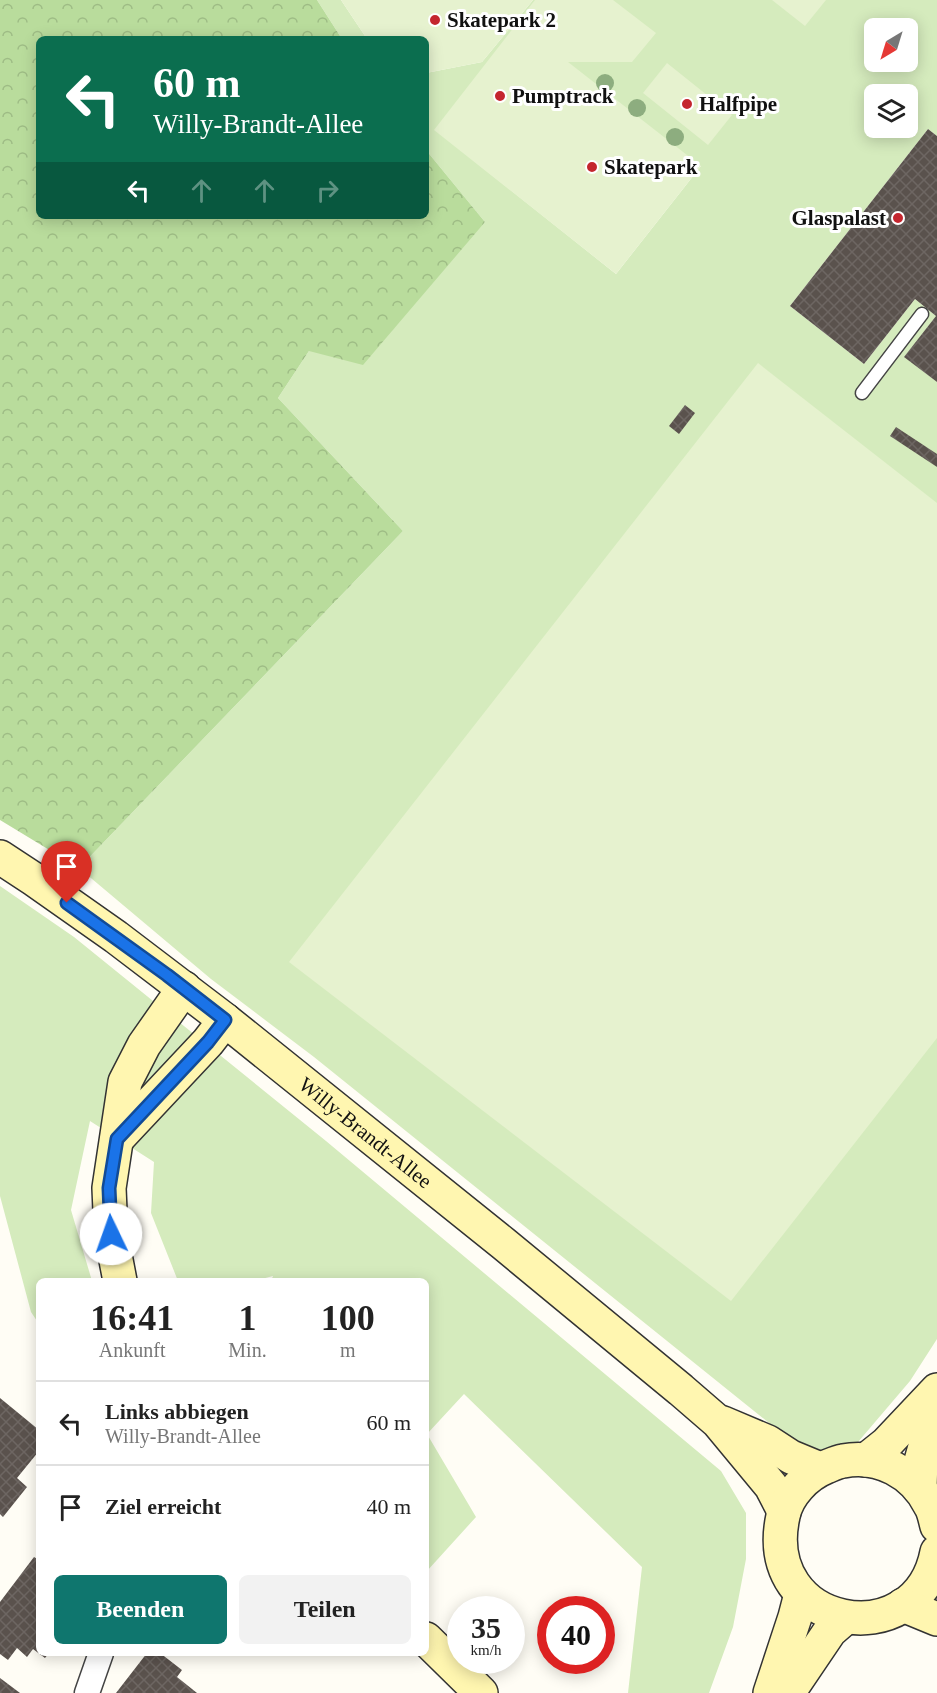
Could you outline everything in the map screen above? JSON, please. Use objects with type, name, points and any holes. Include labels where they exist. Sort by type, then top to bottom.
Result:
[{"type":"main road","name":"Willy-Brandt-Allee","points":[[0,857],[35,880],[225,1020],[504,1244],[718,1422],[771,1486],[784,1511]]},
{"type":"main road","points":[[119,1278],[111,1234],[109,1188],[124,1082],[144,1044],[184,988]]},
{"type":"main road","points":[[117,1139],[208,1042],[225,1020]]},
{"type":"main road","points":[[866,1460],[886,1444],[937,1390]]},
{"type":"main road","points":[[920,1488],[921,1461],[937,1404]]},
{"type":"main road","name":"Willy-Brandt-Allee","points":[[718,1422],[768,1442],[791,1457],[820,1469]]},
{"type":"main road","points":[[936,1560],[917,1594],[903,1605],[885,1614],[866,1618],[845,1618],[821,1609],[801,1594],[788,1576],[780,1555],[779,1533],[784,1511],[792,1494],[820,1469],[843,1461],[866,1460],[886,1464],[904,1474],[920,1488],[931,1506],[937,1526]]},
{"type":"main road","points":[[770,1693],[801,1594]]},
{"type":"main road","points":[[903,1605],[937,1619]]},
{"type":"main road","points":[[788,1693],[830,1631],[845,1618]]},
{"type":"main road","points":[[429,1642],[481,1693]]},
{"type":"street","points":[[87,1693],[100,1656]]},
{"type":"lane","points":[[862,393],[922,314]]},
{"type":"green space","points":[[0,0],[317,0],[340,36],[36,36],[36,219],[429,219],[429,154],[485,222],[363,365],[309,351],[278,398],[403,531],[79,868],[0,820]]},
{"type":"green space","points":[[317,0],[341,0],[365,36],[340,36]]},
{"type":"green space","name":"Skatepark 2","points":[[341,0],[533,0],[482,62],[429,72],[429,36],[365,36]]},
{"type":"green space","points":[[533,0],[937,0],[937,136],[928,129],[790,306],[864,364],[915,299],[936,316],[905,357],[937,382],[937,1339],[910,1381],[858,1442],[819,1453],[779,1431],[314,1057],[211,979],[79,868],[403,531],[278,398],[309,351],[485,222],[429,154],[429,72],[482,62]],"holes":[[[701,166],[616,274],[483,168]]]},
{"type":"green space","name":"Skatepark","points":[[535,0],[613,0],[656,33],[632,62],[568,62],[701,166],[616,274],[434,130]]},
{"type":"green space","points":[[772,0],[826,0],[805,26]]},
{"type":"green space","name":"Halfpipe","points":[[667,63],[732,115],[708,145],[643,93]]},
{"type":"green space","points":[[758,363],[937,503],[937,1038],[731,1301],[289,962]]},
{"type":"green space","points":[[0,886],[74,937],[326,1141],[721,1471],[746,1513],[746,1559],[733,1627],[709,1693],[628,1693],[642,1567],[464,1394],[429,1432],[429,1278],[272,1278],[273,1276],[265,1278],[177,1278],[151,1213],[154,1162],[90,1121],[71,1210],[91,1278],[36,1278],[36,1320],[31,1312],[0,1196]]},
{"type":"green space","points":[[429,1437],[476,1517],[429,1569]]},
{"type":"building","name":"Glaspalast","points":[[928,129],[937,136],[937,382],[904,357],[936,316],[915,299],[864,364],[790,306]]},
{"type":"building","points":[[685,405],[695,413],[679,434],[669,426]]},
{"type":"building","points":[[896,427],[937,454],[937,467],[890,436]]},
{"type":"building","points":[[0,1398],[36,1428],[36,1455],[17,1478],[27,1487],[3,1517],[0,1514]]},
{"type":"building","points":[[34,1557],[36,1558],[36,1651],[33,1649],[27,1657],[17,1648],[8,1660],[0,1654],[0,1602]]},
{"type":"building","points":[[145,1656],[164,1656],[182,1670],[177,1677],[197,1693],[116,1693]]},
{"type":"building","points":[[0,1678],[20,1693],[0,1693]]},
{"type":"place","name":"Skatepark 2","points":[[435,20]]},
{"type":"place","name":"Pumptrack","points":[[500,96]]},
{"type":"place","name":"Halfpipe","points":[[687,104]]},
{"type":"place","name":"Skatepark","points":[[592,167]]},
{"type":"place","name":"Glaspalast","points":[[898,218]]},
{"type":"route","points":[[67,903],[116,937],[225,1020],[208,1042],[117,1139],[109,1188],[111,1234]]}]
